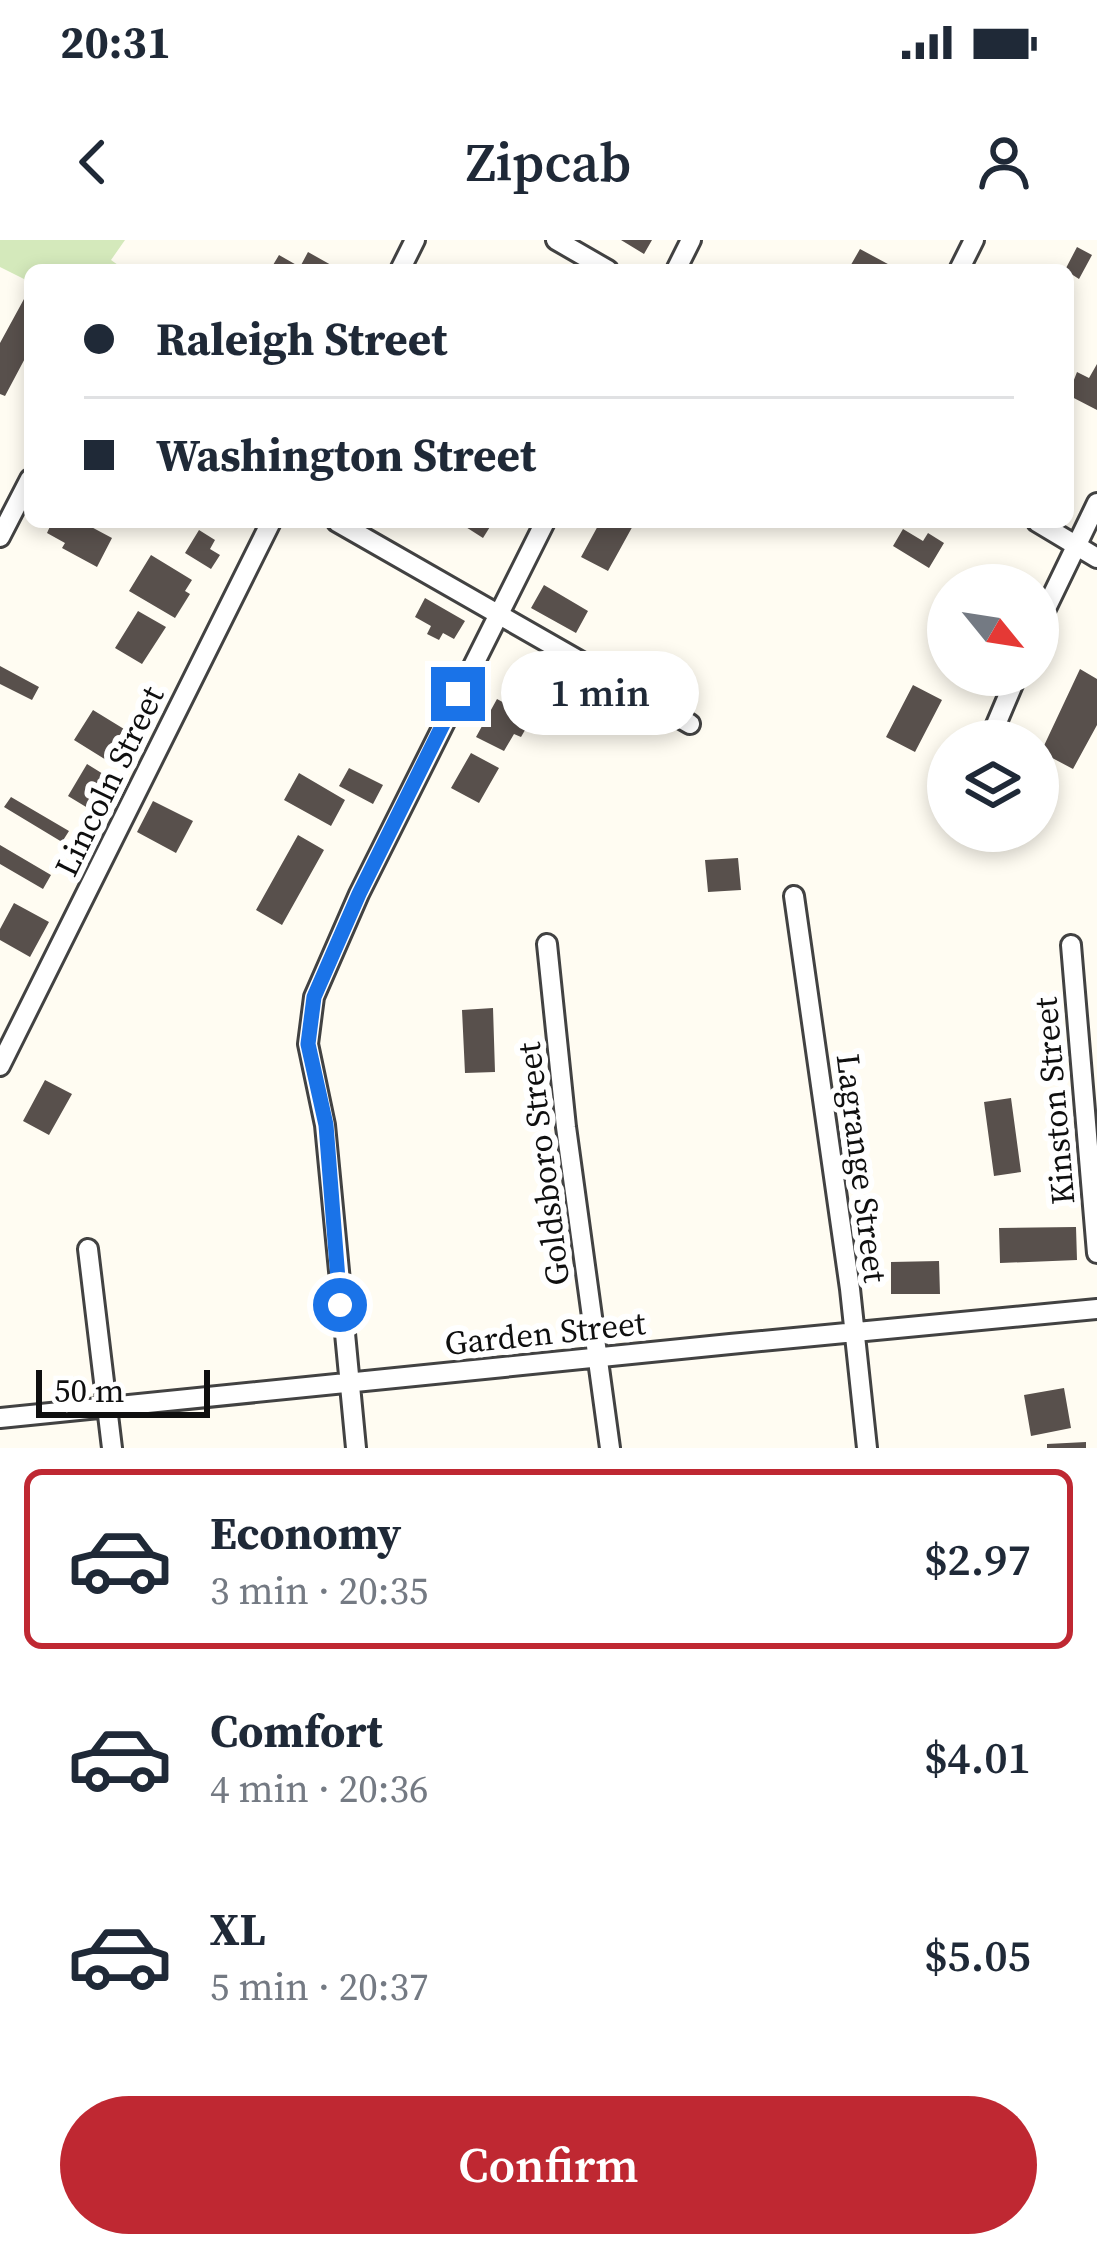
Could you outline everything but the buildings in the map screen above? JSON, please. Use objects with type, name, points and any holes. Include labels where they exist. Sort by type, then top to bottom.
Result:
[{"type":"street","points":[[556,240],[598,264]]},
{"type":"street","points":[[0,536],[24,490]]},
{"type":"street","points":[[1059,579],[1097,503]]},
{"type":"street","name":"Lincoln Street","points":[[0,1066],[268,528]]},
{"type":"street","points":[[348,528],[690,724]]},
{"type":"street","points":[[356,1448],[321,1105],[308,1044],[319,979],[542,528]]},
{"type":"street","points":[[1047,528],[1097,558]]},
{"type":"street","name":"Lagrange Street","points":[[794,896],[850,1289],[867,1448]]},
{"type":"street","name":"Goldsboro Street","points":[[547,944],[566,1127],[610,1448]]},
{"type":"street","name":"Kinston Street","points":[[1071,945],[1097,1252]]},
{"type":"street","points":[[88,1249],[112,1448]]},
{"type":"street","name":"Garden Street","points":[[0,1418],[1097,1309]]},
{"type":"green space","points":[[0,240],[125,240],[111,260],[117,264],[24,264],[24,279],[0,267]]},
{"type":"route","points":[[340,1305],[326,1125],[308,1044],[314,997],[458,694]]}]
